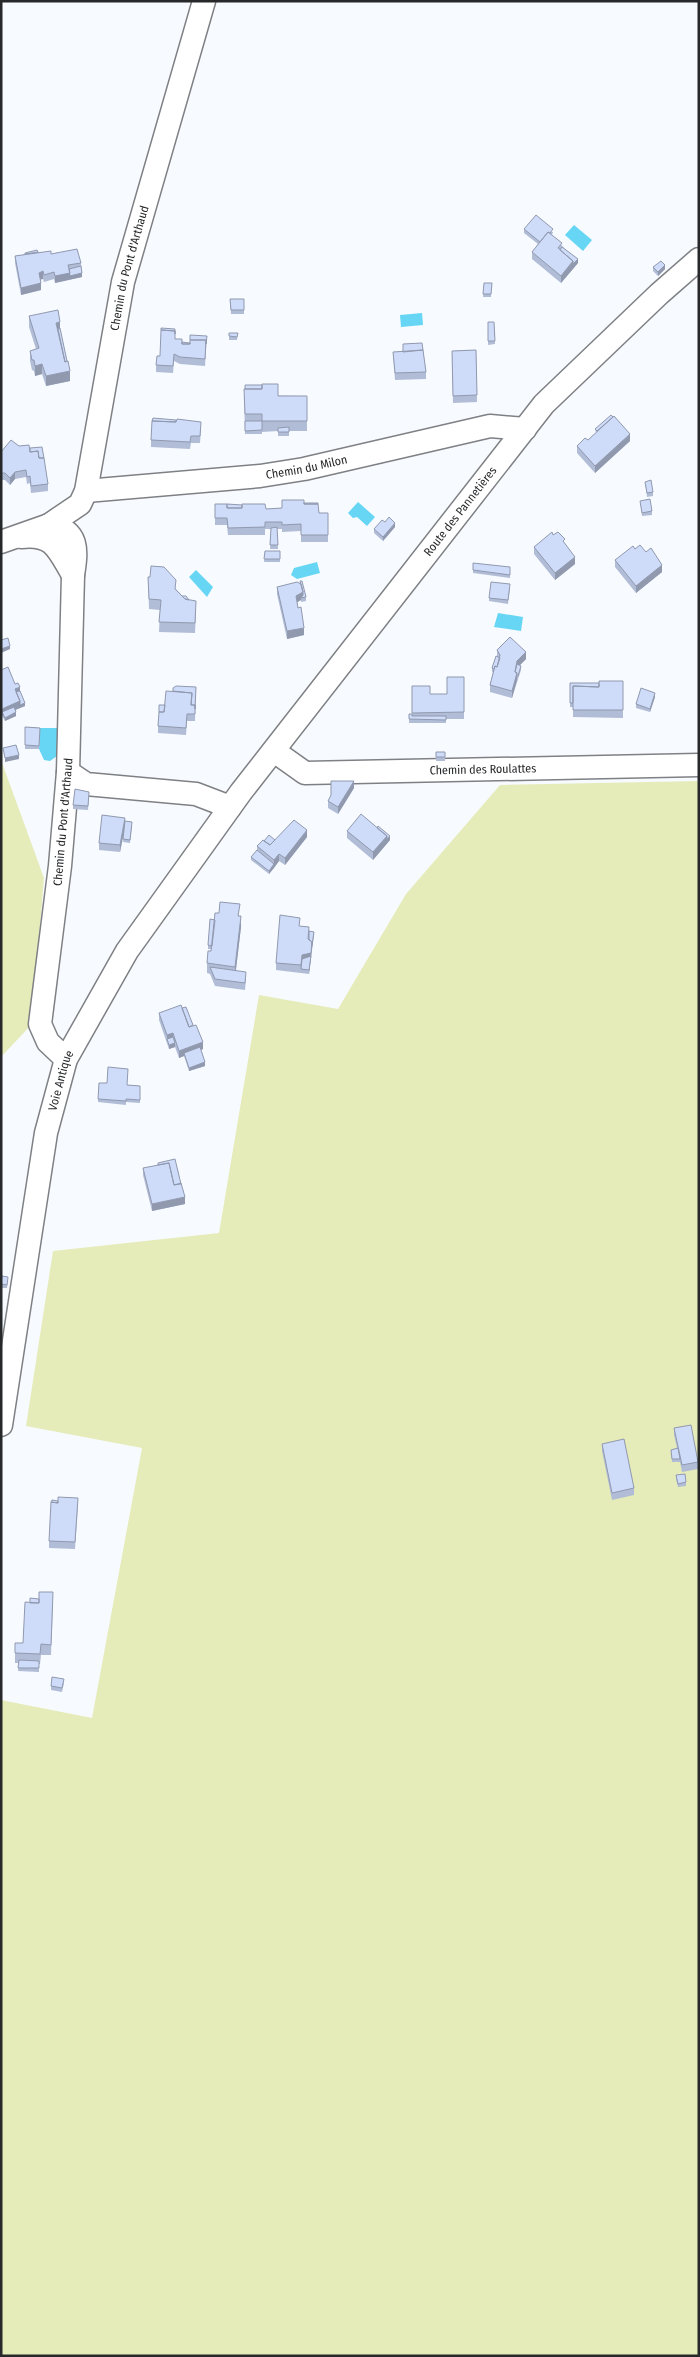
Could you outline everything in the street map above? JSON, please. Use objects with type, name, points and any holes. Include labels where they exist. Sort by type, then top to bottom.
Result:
[{"type":"street","name":"Chemin du Pont d'Arthaud","points":[[75,545],[124,282],[204,1]]},
{"type":"street","name":"Route des Pannetières","points":[[246,786],[544,404],[659,294],[699,259]]},
{"type":"street","name":"Chemin du Milon","points":[[83,498],[304,469],[490,426],[525,429]]},
{"type":"street","points":[[7,540],[49,525],[83,498]]},
{"type":"street","points":[[49,525],[57,526],[70,533],[77,551],[73,575]]},
{"type":"street","points":[[7,540],[34,535],[52,541],[73,575]]},
{"type":"street","name":"Chemin du Pont d'Arthaud","points":[[66,1059],[48,1042],[40,1024],[60,866],[68,772],[73,575]]},
{"type":"street","name":"Chemin des Roulattes","points":[[274,751],[305,774],[699,765]]},
{"type":"street","points":[[68,772],[86,784],[196,794],[230,807]]},
{"type":"street","name":"Voie Antique","points":[[1,1425],[46,1133],[66,1059],[127,951],[246,786]]},
{"type":"green space","points":[[1,760],[44,878],[32,1024],[1,1057]]},
{"type":"green space","points":[[699,781],[699,2356],[1,2356],[1,1700],[92,1718],[142,1448],[26,1426],[53,1251],[219,1233],[259,995],[338,1009],[406,894],[500,785]]},
{"type":"water","points":[[574,225],[592,240],[583,251],[565,235]]},
{"type":"water","points":[[422,313],[423,325],[401,327],[400,315]]},
{"type":"water","points":[[358,502],[375,517],[367,526],[357,517],[353,518],[348,513]]},
{"type":"water","points":[[317,562],[320,573],[297,579],[291,575],[294,568]]},
{"type":"water","points":[[196,570],[213,587],[207,597],[189,577]]},
{"type":"water","points":[[498,613],[523,617],[521,631],[494,627]]},
{"type":"water","points":[[40,728],[57,728],[57,756],[50,761],[44,760],[39,749]]},
{"type":"building","points":[[536,215],[553,229],[540,242],[524,229]]},
{"type":"building","points":[[548,232],[562,243],[558,248],[573,261],[561,276],[532,252]]},
{"type":"building","points":[[562,247],[578,259],[573,264],[573,261],[560,250]]},
{"type":"building","points":[[77,249],[81,263],[68,265],[70,273],[55,276],[54,272],[44,275],[43,271],[39,273],[41,283],[21,288],[15,256],[51,251],[51,254]]},
{"type":"building","points":[[37,250],[38,252],[25,254],[25,253]]},
{"type":"building","points":[[661,261],[665,265],[658,272],[653,267]]},
{"type":"building","points":[[81,266],[82,273],[70,276],[69,269]]},
{"type":"building","points":[[484,283],[492,283],[491,294],[483,294]]},
{"type":"building","points":[[230,299],[244,299],[244,310],[231,310]]},
{"type":"building","points":[[58,310],[60,322],[56,323],[65,362],[68,361],[70,371],[46,376],[42,364],[35,366],[34,360],[32,360],[30,351],[39,348],[29,316]]},
{"type":"building","points":[[488,322],[494,322],[495,341],[488,341]]},
{"type":"building","points":[[60,328],[67,361],[65,362],[58,329]]},
{"type":"building","points":[[161,328],[175,329],[175,331],[161,330]]},
{"type":"building","points":[[161,330],[175,331],[175,339],[182,339],[182,344],[190,344],[190,340],[206,340],[205,359],[180,357],[174,354],[173,366],[156,365],[157,356],[160,356]]},
{"type":"building","points":[[229,333],[238,333],[237,337],[229,336]]},
{"type":"building","points":[[190,335],[207,336],[206,344],[206,340],[190,340]]},
{"type":"building","points":[[422,343],[423,350],[403,352],[403,344]]},
{"type":"building","points":[[423,350],[426,372],[395,373],[393,352]]},
{"type":"building","points":[[476,350],[477,395],[453,396],[452,351]]},
{"type":"building","points":[[262,384],[278,384],[278,396],[307,396],[307,421],[262,421],[262,414],[245,414],[244,389],[262,389]]},
{"type":"building","points":[[245,385],[262,385],[262,389],[245,389]]},
{"type":"building","points":[[611,415],[613,417],[597,431],[595,429]]},
{"type":"building","points":[[614,416],[630,434],[595,466],[577,446],[585,438],[588,440]]},
{"type":"building","points":[[153,418],[176,420],[176,422],[152,421]]},
{"type":"building","points":[[177,419],[201,422],[200,436],[191,436],[190,442],[151,440],[152,421],[176,422]]},
{"type":"building","points":[[245,421],[262,421],[262,430],[245,431]]},
{"type":"building","points":[[289,427],[289,432],[278,432],[278,428]]},
{"type":"building","points":[[11,440],[19,446],[29,445],[30,452],[38,451],[39,458],[44,458],[48,484],[31,486],[30,476],[27,477],[26,470],[15,472],[10,478],[5,473],[1,473],[1,452]]},
{"type":"building","points":[[42,447],[44,458],[39,458],[38,451],[30,452],[30,448]]},
{"type":"building","points":[[651,480],[653,492],[647,493],[645,482]]},
{"type":"building","points":[[650,499],[652,511],[642,513],[640,501]]},
{"type":"building","points":[[282,500],[304,500],[304,504],[318,504],[319,513],[328,513],[328,535],[301,535],[301,524],[282,525],[282,522],[265,522],[265,527],[228,528],[227,518],[215,518],[215,504],[227,504],[227,508],[242,508],[242,504],[265,504],[266,509],[282,508]]},
{"type":"building","points":[[227,504],[242,505],[242,508],[227,508]]},
{"type":"building","points":[[389,517],[395,523],[383,537],[374,529],[382,520],[385,522]]},
{"type":"building","points":[[277,527],[278,545],[270,545],[271,528]]},
{"type":"building","points":[[552,532],[553,535],[558,532],[565,539],[563,541],[575,557],[555,573],[534,547]]},
{"type":"building","points":[[640,545],[646,552],[651,548],[662,565],[636,586],[615,560],[633,546],[635,549]]},
{"type":"building","points":[[265,551],[280,551],[280,559],[264,559]]},
{"type":"building","points":[[473,563],[510,567],[510,575],[473,570]]},
{"type":"building","points":[[151,566],[164,567],[176,580],[175,589],[185,599],[196,601],[195,623],[159,622],[161,600],[149,599],[148,577],[150,577]]},
{"type":"building","points":[[300,581],[302,581],[306,597],[301,598],[303,592]]},
{"type":"building","points":[[297,582],[301,584],[303,592],[296,596],[298,608],[301,607],[304,628],[287,631],[277,587]]},
{"type":"building","points":[[491,582],[510,584],[508,600],[489,598]]},
{"type":"building","points":[[510,637],[526,652],[517,661],[515,672],[517,673],[512,691],[490,685],[500,655],[497,650]]},
{"type":"building","points":[[8,638],[10,646],[1,649],[1,640]]},
{"type":"building","points":[[496,656],[500,658],[497,667],[495,666],[494,669],[492,668]]},
{"type":"building","points":[[517,664],[521,666],[518,676],[515,672]]},
{"type":"building","points":[[8,667],[15,684],[18,683],[20,687],[15,689],[20,701],[2,709],[1,670]]},
{"type":"building","points":[[447,677],[464,677],[464,712],[412,713],[412,686],[430,686],[430,694],[447,694]]},
{"type":"building","points":[[599,681],[623,681],[623,710],[573,710],[573,686],[599,687]]},
{"type":"building","points":[[570,683],[599,683],[599,687],[573,686],[573,703],[570,703]]},
{"type":"building","points":[[176,686],[196,687],[195,709],[195,705],[191,705],[192,693],[173,691],[173,688]]},
{"type":"building","points":[[641,688],[655,693],[650,709],[636,704]]},
{"type":"building","points":[[20,691],[25,703],[20,705],[16,692]]},
{"type":"building","points":[[166,691],[192,693],[191,705],[195,705],[195,714],[187,714],[186,728],[158,726],[159,712],[164,712]]},
{"type":"building","points":[[159,705],[165,705],[164,712],[159,712]]},
{"type":"building","points":[[14,707],[16,712],[5,718],[2,712]]},
{"type":"building","points":[[409,714],[412,714],[412,716],[446,716],[446,720],[409,719]]},
{"type":"building","points":[[25,727],[40,728],[39,746],[25,745]]},
{"type":"building","points":[[16,745],[19,755],[5,758],[3,748]]},
{"type":"building","points":[[436,752],[445,752],[445,757],[436,757]]},
{"type":"building","points":[[331,781],[354,781],[338,807],[328,801],[331,795]]},
{"type":"building","points":[[75,789],[89,792],[88,806],[73,805]]},
{"type":"building","points":[[361,814],[387,836],[373,852],[347,831]]},
{"type":"building","points":[[102,815],[125,818],[120,845],[99,843]]},
{"type":"building","points":[[294,820],[307,830],[285,858],[279,854],[274,860],[257,846],[263,840],[270,845]]},
{"type":"building","points":[[125,821],[132,822],[130,840],[123,839]]},
{"type":"building","points":[[378,826],[390,836],[387,839],[387,836],[377,828]]},
{"type":"building","points":[[269,835],[275,840],[270,845],[264,841]]},
{"type":"building","points":[[257,850],[274,864],[269,871],[251,857]]},
{"type":"building","points":[[220,902],[240,904],[238,916],[241,916],[235,967],[207,963],[208,951],[211,951],[215,913],[219,913]]},
{"type":"building","points":[[280,915],[300,918],[299,926],[309,927],[308,939],[312,942],[311,953],[302,955],[301,965],[276,963]]},
{"type":"building","points":[[210,919],[215,920],[212,946],[208,945]]},
{"type":"building","points":[[309,931],[314,932],[312,945],[309,939]]},
{"type":"building","points":[[311,956],[309,970],[301,969],[302,959]]},
{"type":"building","points":[[210,967],[246,972],[245,983],[215,979]]},
{"type":"building","points":[[181,1005],[189,1027],[196,1025],[203,1042],[179,1051],[173,1033],[167,1035],[159,1013]]},
{"type":"building","points":[[186,1007],[193,1025],[189,1027],[182,1008]]},
{"type":"building","points":[[173,1037],[175,1043],[169,1045],[167,1039]]},
{"type":"building","points":[[200,1047],[205,1062],[189,1068],[184,1053]]},
{"type":"building","points":[[108,1067],[128,1069],[127,1085],[140,1086],[140,1100],[98,1099],[99,1083],[107,1083]]},
{"type":"building","points":[[175,1159],[181,1184],[174,1185],[169,1163],[158,1165],[158,1163]]},
{"type":"building","points":[[169,1163],[174,1185],[181,1183],[185,1197],[152,1204],[143,1168]]},
{"type":"building","points":[[2,1276],[8,1277],[7,1285],[1,1284]]},
{"type":"building","points":[[691,1425],[698,1462],[682,1465],[674,1428]]},
{"type":"building","points":[[624,1439],[634,1488],[612,1493],[602,1444]]},
{"type":"building","points":[[678,1448],[680,1459],[672,1459],[671,1450]]},
{"type":"building","points":[[685,1474],[686,1482],[678,1484],[676,1475]]},
{"type":"building","points":[[58,1497],[78,1498],[75,1542],[49,1541],[51,1502],[58,1503]]},
{"type":"building","points":[[39,1592],[53,1592],[51,1645],[41,1644],[40,1654],[15,1653],[15,1643],[23,1643],[25,1602],[39,1603]]},
{"type":"building","points":[[30,1598],[39,1599],[39,1603],[30,1603]]},
{"type":"building","points":[[19,1660],[39,1661],[39,1668],[18,1668]]},
{"type":"building","points":[[52,1677],[64,1679],[62,1688],[51,1686]]}]
